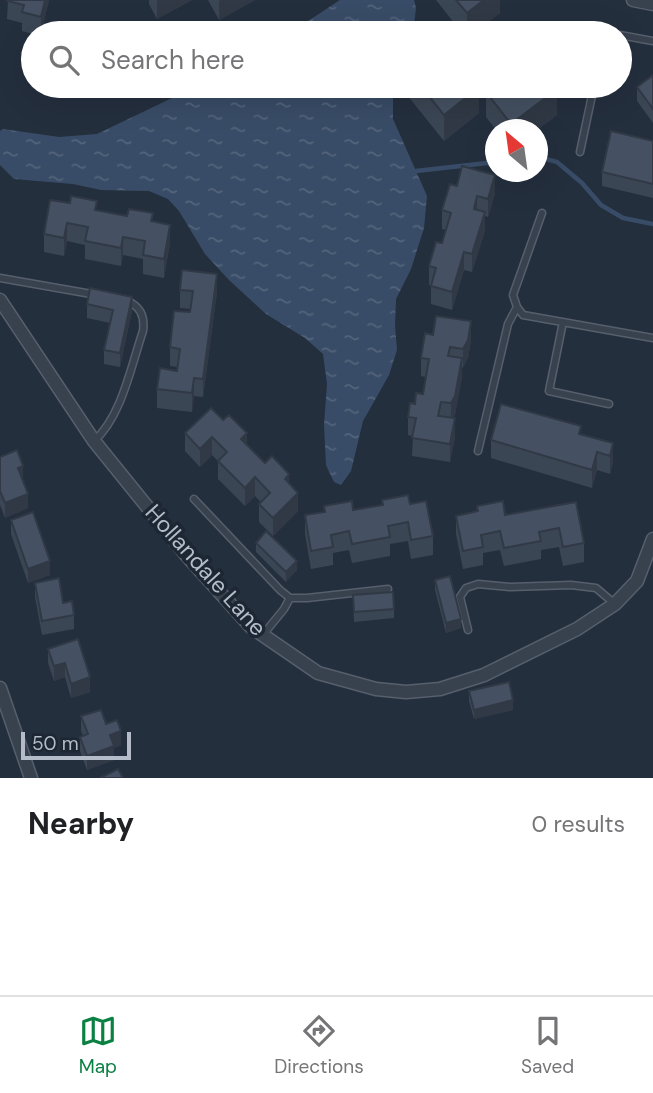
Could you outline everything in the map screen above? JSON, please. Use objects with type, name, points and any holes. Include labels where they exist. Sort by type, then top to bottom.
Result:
[{"type":"street","points":[[633,0],[653,4]]},
{"type":"street","name":"Hollandale Lane","points":[[0,300],[94,441],[187,555],[251,627],[318,673],[376,689],[405,692],[439,689],[484,675],[577,629],[615,604],[637,581],[653,538]]},
{"type":"street","points":[[0,688],[31,778]]},
{"type":"lane","points":[[632,37],[653,41]]},
{"type":"lane","points":[[580,152],[591,98]]},
{"type":"lane","points":[[542,213],[513,295],[523,314],[653,338]]},
{"type":"lane","points":[[0,278],[108,297]]},
{"type":"lane","points":[[94,441],[114,418],[143,331],[144,320],[140,309],[134,303],[122,299]]},
{"type":"lane","points":[[478,451],[508,324],[517,307]]},
{"type":"lane","points":[[563,322],[548,391],[609,404]]},
{"type":"lane","points":[[194,499],[290,598],[388,589]]},
{"type":"lane","points":[[468,630],[460,597],[466,588],[472,585],[581,586],[602,591],[615,604]]},
{"type":"lane","points":[[262,636],[290,598]]},
{"type":"water","points":[[340,0],[414,0],[416,8],[414,21],[308,21]]},
{"type":"water","points":[[172,98],[393,98],[393,119],[427,196],[424,228],[411,269],[396,299],[397,350],[389,375],[363,421],[351,471],[341,485],[334,482],[326,465],[324,425],[327,384],[323,354],[305,338],[266,314],[229,280],[205,254],[179,211],[168,199],[149,191],[101,190],[73,184],[14,179],[0,165],[0,131],[3,129],[59,137],[97,134]]},
{"type":"building","points":[[8,0],[45,0],[41,17],[22,12],[24,5]]},
{"type":"building","points":[[456,0],[484,0],[467,13]]},
{"type":"building","points":[[653,75],[653,109],[637,87]]},
{"type":"building","points":[[431,98],[465,98],[444,115]]},
{"type":"building","points":[[491,98],[545,98],[518,119],[507,119]]},
{"type":"building","points":[[611,131],[653,141],[653,184],[602,172]]},
{"type":"building","points":[[462,166],[485,172],[485,182],[493,182],[488,199],[477,196],[474,209],[485,212],[472,254],[464,252],[452,292],[431,286],[436,268],[429,266],[436,242],[442,243],[451,213],[442,210],[450,184],[457,186]]},
{"type":"building","points":[[71,196],[97,201],[95,210],[127,216],[129,209],[153,213],[151,221],[170,225],[164,259],[143,255],[145,241],[123,237],[121,248],[85,241],[88,227],[67,223],[64,238],[44,234],[50,200],[70,203]]},
{"type":"building","points":[[182,270],[217,274],[203,379],[194,378],[192,393],[157,389],[160,368],[177,371],[180,349],[170,347],[174,311],[190,312],[193,291],[180,290]]},
{"type":"building","points":[[90,288],[132,297],[120,353],[104,350],[113,310],[87,304]]},
{"type":"building","points":[[436,316],[471,321],[468,340],[463,349],[450,347],[448,356],[462,358],[455,396],[451,403],[441,402],[438,416],[455,418],[450,444],[412,438],[416,418],[408,417],[410,403],[415,404],[416,393],[423,394],[429,359],[421,358],[425,333],[433,335]]},
{"type":"building","points":[[501,404],[581,426],[579,434],[613,443],[610,456],[597,452],[592,470],[491,440]]},
{"type":"building","points":[[211,408],[223,420],[229,415],[247,433],[241,439],[265,463],[272,456],[289,474],[285,479],[298,493],[273,518],[259,504],[270,493],[255,477],[245,488],[218,461],[227,452],[212,437],[200,449],[185,433]]},
{"type":"building","points":[[17,450],[23,466],[18,468],[28,494],[5,503],[0,491],[0,457]]},
{"type":"building","points":[[408,495],[410,504],[426,501],[433,536],[411,540],[408,522],[388,526],[390,537],[352,544],[349,531],[331,535],[333,547],[311,551],[305,515],[325,512],[324,506],[352,501],[353,510],[383,505],[382,500]]},
{"type":"building","points":[[503,501],[505,515],[576,502],[584,543],[563,547],[559,528],[539,532],[541,541],[504,548],[500,531],[481,535],[483,547],[463,551],[456,516],[478,511],[477,506]]},
{"type":"building","points":[[33,512],[50,561],[28,569],[11,520]]},
{"type":"building","points":[[266,531],[297,561],[286,572],[256,543]]},
{"type":"building","points":[[450,576],[461,619],[446,623],[435,580]]},
{"type":"building","points":[[59,578],[63,603],[72,601],[74,615],[42,621],[35,583]]},
{"type":"building","points":[[393,592],[394,609],[354,612],[353,595]]},
{"type":"building","points":[[78,639],[90,677],[71,684],[65,663],[54,666],[48,649]]},
{"type":"building","points":[[509,682],[513,700],[474,710],[469,691]]},
{"type":"building","points":[[101,710],[106,724],[117,720],[121,731],[110,735],[114,746],[87,756],[80,737],[88,734],[81,716]]},
{"type":"building","points":[[118,769],[123,778],[100,778]]},
{"type":"waterway","points":[[548,160],[557,162],[582,183],[601,205],[623,218],[653,224]]},
{"type":"waterway","points":[[416,171],[485,163]]}]
